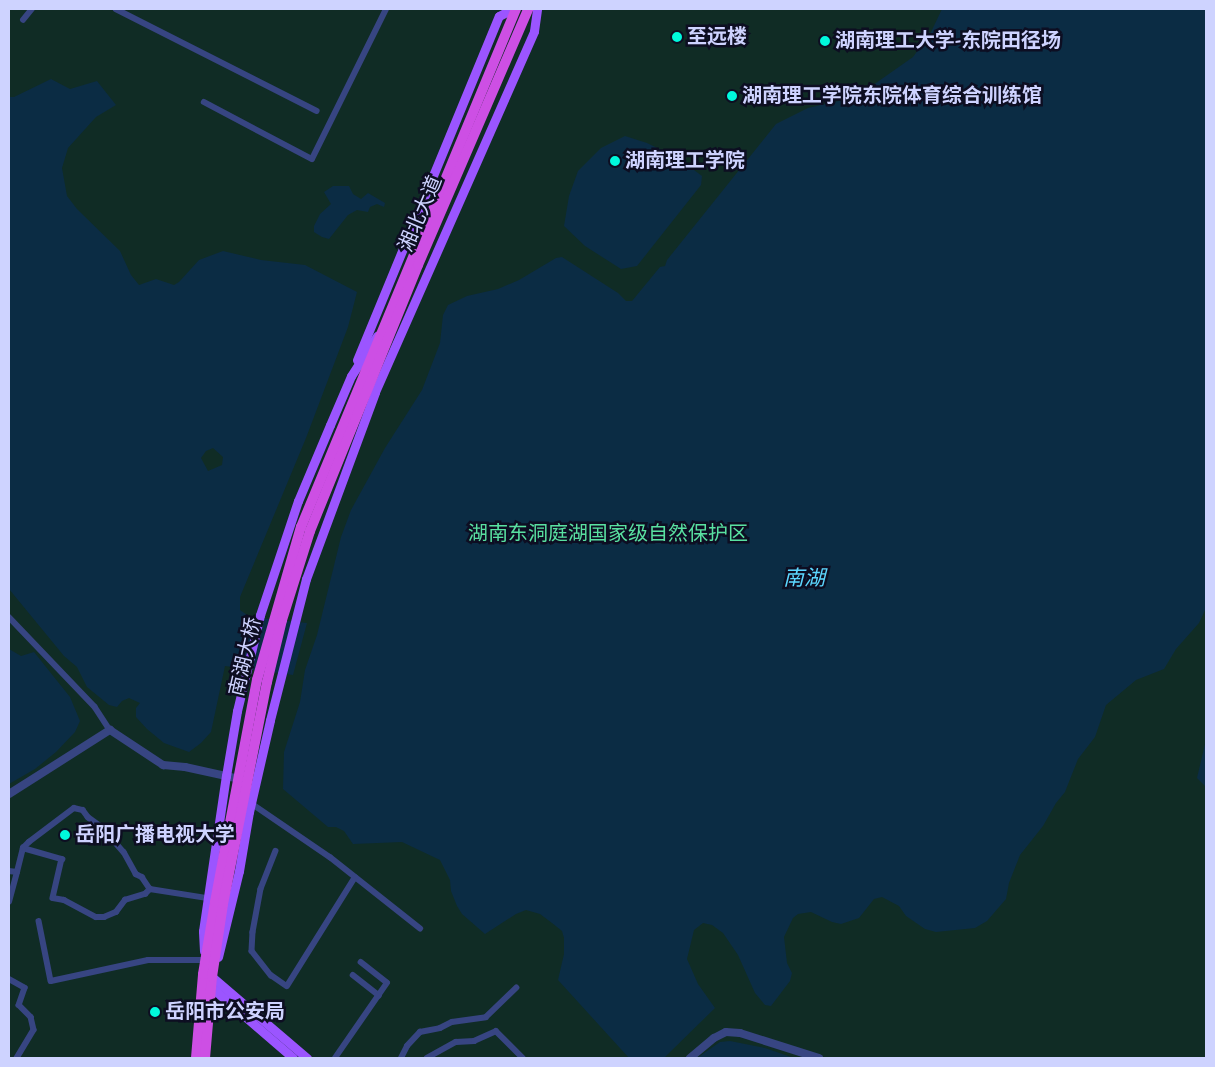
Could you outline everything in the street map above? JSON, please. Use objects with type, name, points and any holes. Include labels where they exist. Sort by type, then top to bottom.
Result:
[{"type":"highway","name":"湘北大道","points":[[371,378],[380,332],[514,9]]},
{"type":"highway","name":"湘北大道","points":[[348,434],[371,378],[388,350],[528,9]]},
{"type":"highway","name":"南湖大桥","points":[[215,901],[257,680],[273,619],[301,527],[348,434]]},
{"type":"highway","points":[[205,1058],[207,981],[205,960],[215,901]]},
{"type":"highway","points":[[196,1058],[207,981],[215,901]]},
{"type":"main road","points":[[215,901],[222,799],[237,711],[260,615],[298,501],[499,16],[514,9]]},
{"type":"main road","points":[[522,22],[536,9]]},
{"type":"main road","points":[[371,378],[381,366],[534,31],[536,9]]},
{"type":"main road","points":[[371,378],[367,352],[372,322]]},
{"type":"main road","points":[[350,376],[380,332]]},
{"type":"main road","points":[[207,981],[225,937],[251,803],[270,720],[306,579],[348,434]]},
{"type":"main road","points":[[222,799],[232,791],[239,790],[246,795],[251,803]]},
{"type":"main road","points":[[207,981],[293,1058]]},
{"type":"main road","points":[[207,981],[306,1058]]},
{"type":"street","points":[[22,20],[32,9]]},
{"type":"street","points":[[116,9],[317,111]]},
{"type":"street","points":[[204,102],[312,158],[386,9]]},
{"type":"street","points":[[9,617],[95,707],[110,730],[163,765],[186,767],[256,782]]},
{"type":"street","points":[[9,794],[110,730]]},
{"type":"street","points":[[251,803],[330,857],[420,928]]},
{"type":"street","points":[[9,902],[23,848],[74,808],[83,810],[88,817],[102,827],[124,852],[136,874],[142,877],[150,889],[215,901]]},
{"type":"street","points":[[23,848],[62,859],[53,898],[64,900],[96,917],[116,912],[125,900],[145,894],[150,889]]},
{"type":"street","points":[[276,851],[261,889],[253,932],[252,951],[271,975],[287,986],[355,877]]},
{"type":"street","points":[[9,871],[17,872]]},
{"type":"street","points":[[38,921],[51,980],[148,960],[205,960]]},
{"type":"street","points":[[335,1058],[387,983],[361,963]]},
{"type":"street","points":[[353,975],[379,995]]},
{"type":"street","points":[[9,979],[25,988],[19,1005],[31,1017],[34,1030],[17,1058]]},
{"type":"street","points":[[401,1058],[407,1046],[420,1032],[440,1028],[452,1022],[486,1017],[516,988]]},
{"type":"street","points":[[427,1058],[456,1042],[474,1041],[496,1031],[524,1058]]},
{"type":"street","points":[[690,1058],[714,1038],[726,1032],[740,1033],[819,1058]]},
{"type":"green space","name":"湖南东洞庭湖国家级自然保护区","points":[[9,9],[1206,9],[1206,1058],[9,1058]]},
{"type":"water","name":"南湖","points":[[942,9],[1206,9],[1206,608],[1199,623],[1176,649],[1164,669],[1136,680],[1106,705],[1095,737],[1078,759],[1065,792],[1056,803],[1043,826],[1020,855],[1009,883],[1006,899],[987,921],[975,928],[936,932],[925,929],[906,916],[899,906],[882,897],[874,899],[859,918],[841,924],[811,912],[798,914],[793,918],[784,937],[787,963],[792,973],[790,981],[771,1006],[765,1005],[755,993],[738,955],[723,933],[712,925],[703,923],[694,930],[687,959],[698,984],[715,1008],[664,1058],[629,1058],[558,980],[564,954],[564,938],[562,931],[552,923],[540,914],[526,910],[516,914],[485,934],[462,914],[457,906],[451,891],[450,880],[440,860],[402,842],[353,844],[344,831],[336,827],[328,827],[283,789],[284,752],[300,702],[305,670],[317,635],[341,537],[351,510],[385,448],[422,390],[440,343],[443,315],[448,305],[467,296],[498,289],[519,280],[556,258],[562,257],[618,293],[626,301],[632,301],[660,267],[665,266],[667,260],[776,124],[808,108],[856,97],[913,57],[931,32]]},
{"type":"water","points":[[51,79],[70,89],[97,81],[116,105],[96,117],[68,148],[62,168],[67,196],[77,209],[120,251],[131,275],[139,285],[156,279],[174,285],[199,260],[223,251],[261,260],[305,265],[357,292],[348,327],[306,438],[240,597],[240,610],[250,617],[307,623],[293,675],[225,666],[211,732],[189,752],[164,743],[147,729],[136,717],[136,708],[140,703],[129,698],[122,701],[117,707],[109,705],[87,687],[77,667],[64,656],[9,589],[9,97],[14,97]],"holes":[[[213,448],[223,457],[222,465],[208,471],[201,458],[206,451]]]},
{"type":"water","points":[[625,136],[647,143],[678,158],[702,176],[701,185],[637,266],[621,269],[585,246],[564,226],[569,196],[578,171],[601,148]]},
{"type":"water","points":[[333,186],[349,186],[353,194],[361,199],[368,193],[385,203],[384,207],[377,204],[370,207],[368,212],[357,210],[348,215],[329,239],[322,237],[314,232],[314,226],[320,214],[331,204],[324,192]]},
{"type":"water","points":[[9,649],[21,656],[34,652],[70,697],[80,721],[75,732],[56,752],[35,769],[9,784]]},
{"type":"water","points":[[1206,740],[1206,787],[1197,778]]},
{"type":"water","points":[[730,1041],[765,1048],[794,1058],[697,1058],[720,1042]]},
{"type":"place","name":"至远楼","points":[[677,37]]},
{"type":"place","name":"湖南理工大学-东院田径场","points":[[825,41]]},
{"type":"place","name":"湖南理工学院东院体育综合训练馆","points":[[732,96]]},
{"type":"place","name":"湖南理工学院","points":[[615,161]]},
{"type":"place","name":"岳阳广播电视大学","points":[[65,835]]},
{"type":"place","name":"岳阳市公安局","points":[[155,1012]]}]
